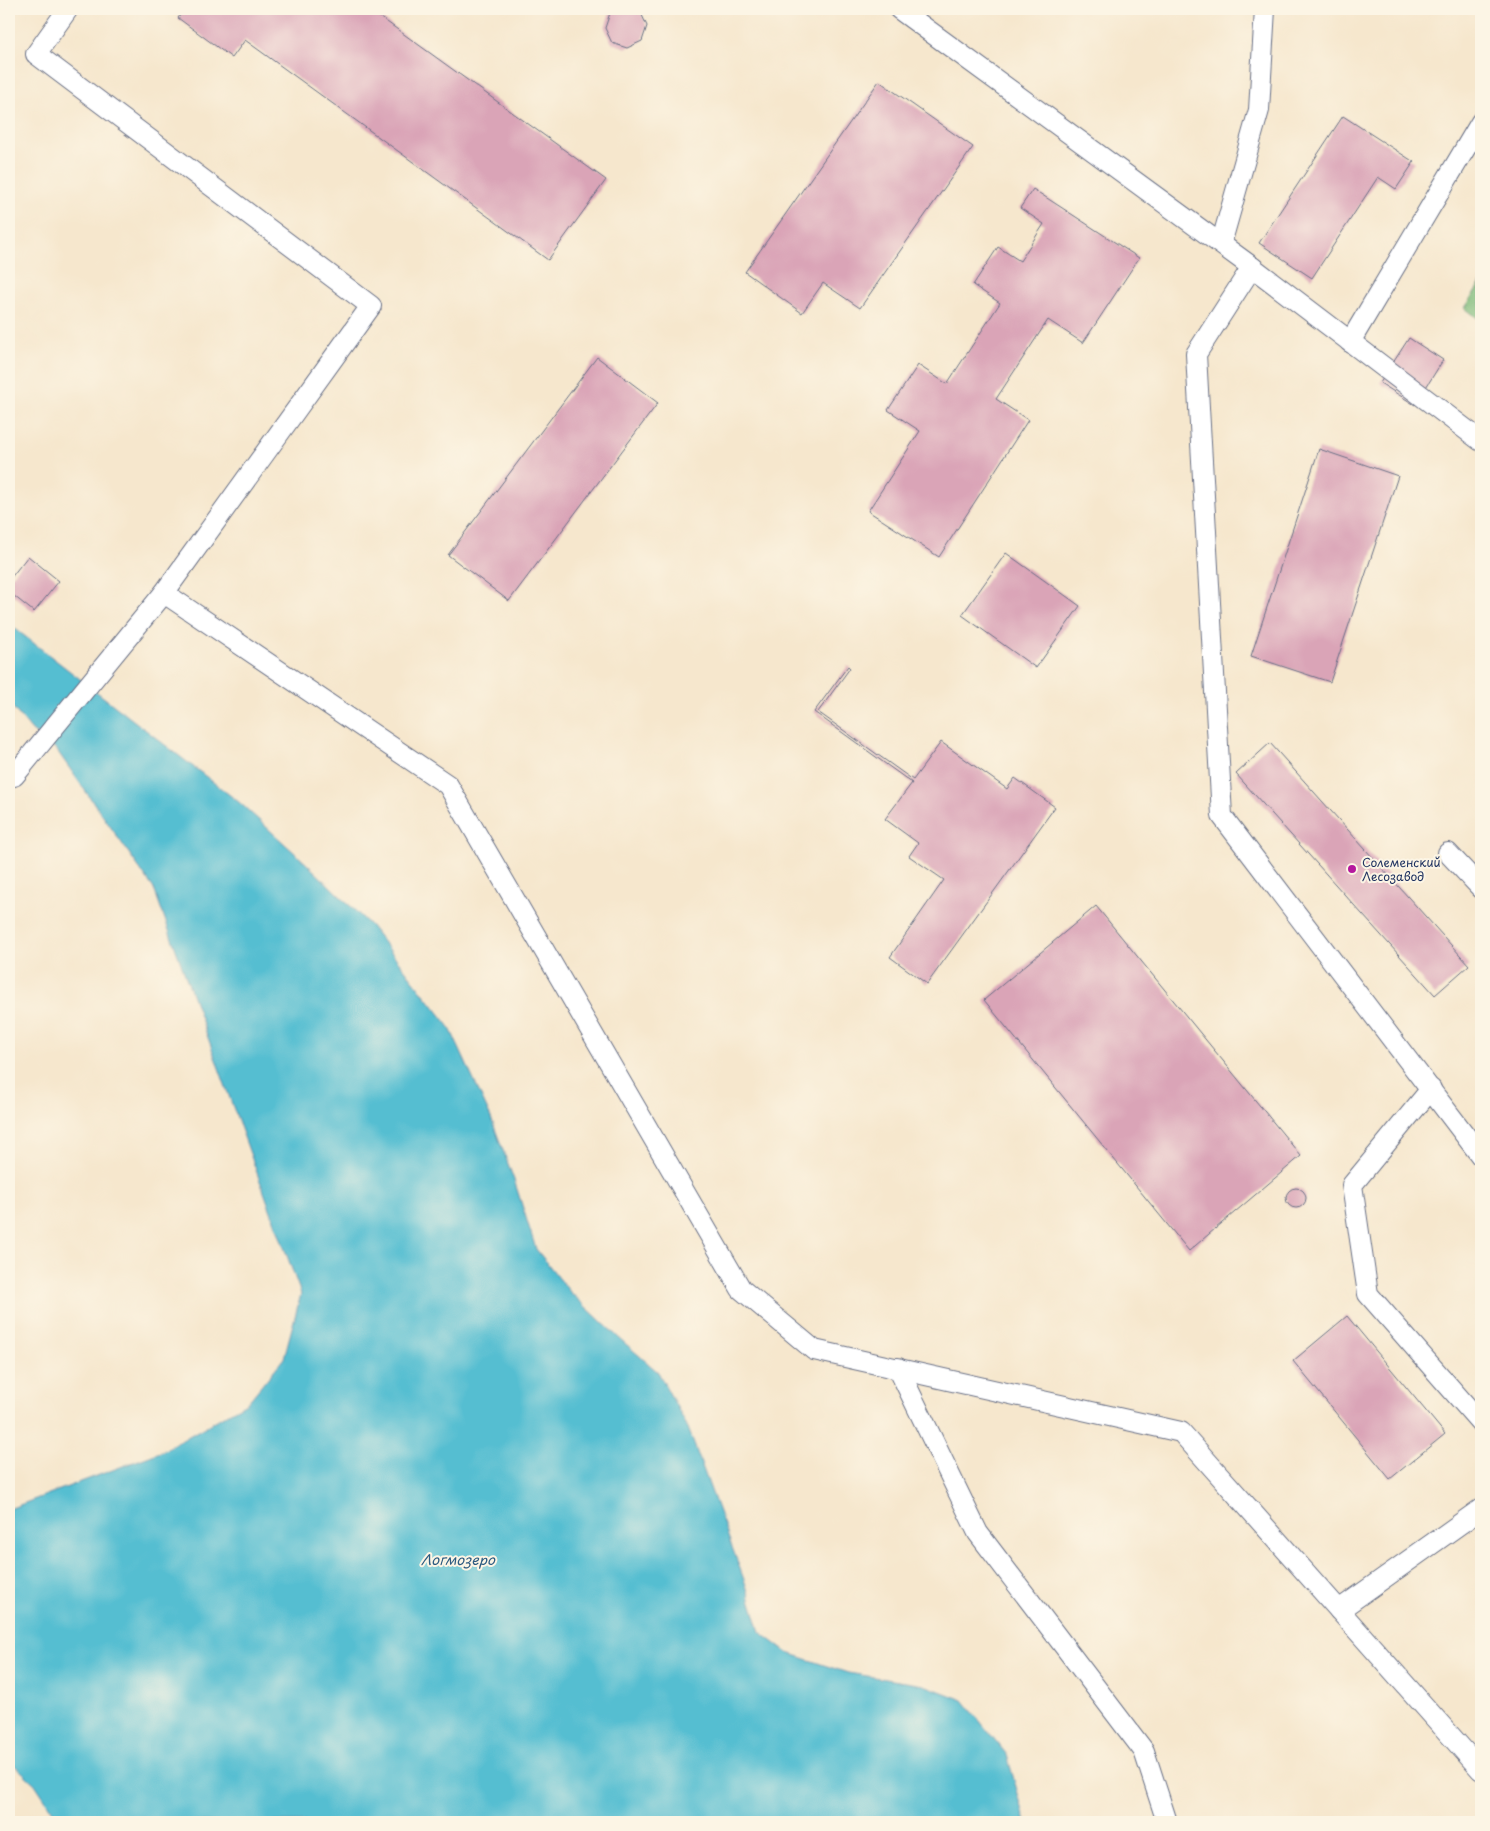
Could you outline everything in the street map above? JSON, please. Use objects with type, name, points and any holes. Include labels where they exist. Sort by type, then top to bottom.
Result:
[{"type":"lane","points":[[11,777],[164,594],[371,306],[36,54],[68,9]]},
{"type":"lane","points":[[899,9],[1252,267],[1481,441]]},
{"type":"lane","points":[[1221,244],[1259,110],[1265,9]]},
{"type":"lane","points":[[1350,342],[1481,122]]},
{"type":"lane","points":[[1252,267],[1196,354],[1222,816],[1481,1156]]},
{"type":"lane","points":[[164,594],[448,785],[741,1289],[814,1350],[1181,1432],[1481,1770]]},
{"type":"lane","points":[[1448,853],[1481,888]]},
{"type":"lane","points":[[1431,1089],[1352,1185],[1368,1294],[1481,1423]]},
{"type":"lane","points":[[898,1368],[978,1533],[1144,1751],[1168,1822]]},
{"type":"lane","points":[[1339,1610],[1481,1509]]},
{"type":"green space","points":[[1481,283],[1481,321],[1465,308]]},
{"type":"water","name":"Логмозеро","points":[[9,624],[240,803],[370,925],[449,1026],[491,1118],[514,1180],[536,1249],[570,1292],[658,1372],[688,1428],[746,1585],[760,1632],[788,1653],[848,1673],[924,1685],[963,1700],[1007,1755],[1026,1822],[60,1822],[35,1784],[9,1760],[9,1509],[163,1451],[248,1402],[284,1358],[301,1294],[154,889],[56,749],[32,731],[9,703]]},
{"type":"building","points":[[185,9],[369,9],[606,180],[548,260],[245,40],[232,58],[178,18]]},
{"type":"building","points":[[618,9],[640,11],[647,26],[642,41],[627,48],[612,43],[605,28],[610,13]]},
{"type":"building","points":[[879,81],[973,147],[860,308],[823,283],[802,313],[745,272]]},
{"type":"building","points":[[1343,116],[1414,162],[1396,189],[1378,177],[1312,278],[1259,243]]},
{"type":"building","points":[[1033,189],[1139,258],[1083,343],[1048,320],[996,399],[1028,420],[939,557],[868,511],[920,431],[888,410],[918,365],[947,384],[1000,303],[973,285],[998,247],[1020,261],[1044,224],[1020,208]]},
{"type":"building","points":[[1409,338],[1443,360],[1415,405],[1380,383]]},
{"type":"building","points":[[597,357],[658,403],[509,601],[448,555]]},
{"type":"building","points":[[1319,449],[1398,476],[1330,682],[1251,656]]},
{"type":"building","points":[[1006,553],[1080,606],[1036,668],[962,615]]},
{"type":"building","points":[[28,556],[59,581],[34,612],[9,592],[9,580]]},
{"type":"building","points":[[848,666],[850,668],[818,712],[913,780],[941,742],[1007,789],[1015,778],[1055,807],[927,984],[890,957],[944,880],[909,856],[918,843],[885,819],[912,783],[814,712]]},
{"type":"building","name":"Солеменский Лесозавод","points":[[1270,743],[1469,965],[1435,995],[1236,774]]},
{"type":"building","points":[[1096,906],[1301,1156],[1189,1251],[984,1000]]},
{"type":"building","points":[[1296,1188],[1303,1191],[1306,1198],[1303,1205],[1296,1208],[1289,1205],[1286,1198],[1289,1191]]},
{"type":"building","points":[[1347,1316],[1445,1434],[1390,1479],[1293,1361]]},
{"type":"place","name":"Солеменский Лесозавод","points":[[1352,869]]}]
